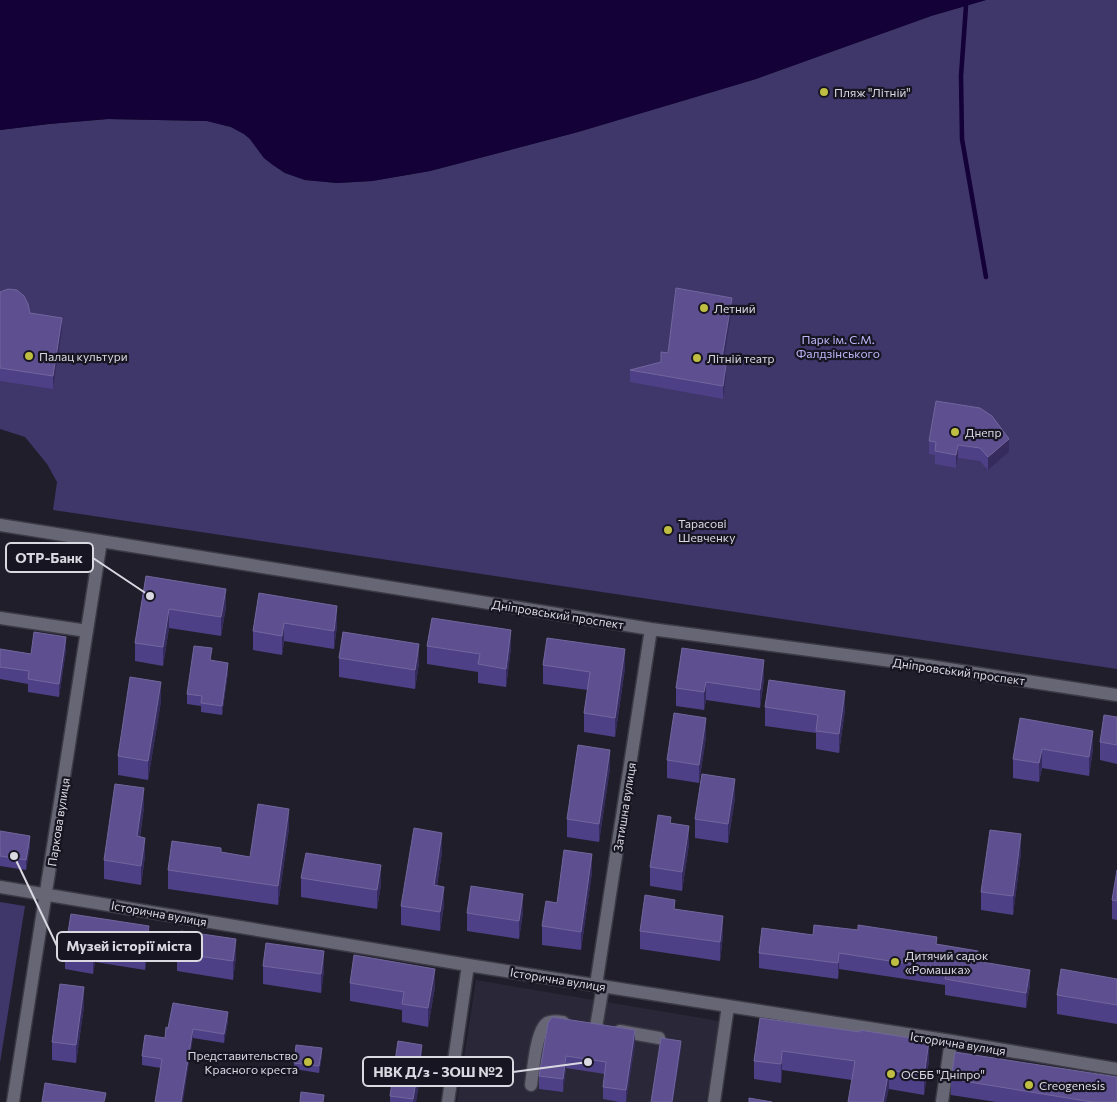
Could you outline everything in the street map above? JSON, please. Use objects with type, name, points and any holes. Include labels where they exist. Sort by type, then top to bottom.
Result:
[{"type":"street","name":"Дніпровський проспект","points":[[0,525],[651,629],[929,666],[1117,695]]},
{"type":"street","name":"Паркова вулиця","points":[[13,1102],[101,541]]},
{"type":"street","points":[[0,618],[87,631]]},
{"type":"street","name":"Затишна вулиця","points":[[587,1026],[599,985],[651,629]]},
{"type":"street","name":"Історична вулиця","points":[[0,887],[468,965],[1117,1069]]},
{"type":"street","points":[[448,1102],[468,965]]},
{"type":"street","points":[[714,1102],[728,1006]]},
{"type":"street","points":[[531,1085],[540,1032],[543,1027],[553,1021],[659,1038]]},
{"type":"street","points":[[942,1102],[950,1041]]},
{"type":"shaded area","points":[[0,0],[986,0],[931,16],[756,79],[578,132],[430,171],[372,181],[337,183],[305,180],[285,173],[264,158],[244,134],[231,127],[207,121],[108,119],[0,130]]},
{"type":"shaded area","points":[[476,980],[719,1021],[706,1102],[457,1102]]},
{"type":"green space","name":"Парк ім. С.М. Фалдзінського","points":[[986,0],[1117,0],[1117,669],[53,510],[57,482],[47,464],[25,437],[0,429],[0,130],[108,119],[207,121],[231,127],[244,134],[264,158],[285,173],[305,180],[337,183],[372,181],[430,171],[578,132],[756,79],[931,16]]},
{"type":"green space","points":[[0,902],[25,906],[0,1063]]},
{"type":"building","points":[[676,288],[732,298],[721,364],[726,365],[723,386],[630,370],[661,362],[661,352],[668,353]]},
{"type":"building","name":"Палац культури","points":[[8,289],[17,290],[24,296],[30,313],[62,318],[53,376],[0,368],[0,292]]},
{"type":"building","points":[[936,401],[980,408],[992,416],[1009,439],[988,457],[980,448],[958,445],[956,455],[935,451],[936,442],[929,441]]},
{"type":"building","points":[[146,576],[226,589],[221,617],[169,609],[163,647],[135,643]]},
{"type":"building","points":[[259,593],[337,606],[334,631],[284,623],[282,636],[253,631]]},
{"type":"building","points":[[432,618],[511,630],[506,669],[478,664],[480,654],[427,646]]},
{"type":"building","points":[[34,632],[66,637],[59,684],[28,679],[29,671],[0,667],[0,649],[31,654]]},
{"type":"building","points":[[343,632],[419,644],[415,670],[339,658]]},
{"type":"building","points":[[547,638],[625,649],[615,718],[584,713],[590,672],[543,665]]},
{"type":"building","points":[[194,646],[212,648],[210,660],[228,663],[222,706],[201,703],[202,696],[187,694]]},
{"type":"building","points":[[682,648],[764,660],[760,690],[706,682],[704,692],[676,688]]},
{"type":"building","points":[[130,677],[161,682],[148,761],[118,756]]},
{"type":"building","points":[[769,680],[845,691],[839,734],[816,731],[818,715],[765,707]]},
{"type":"building","points":[[674,713],[706,718],[699,765],[667,760]]},
{"type":"building","points":[[1104,715],[1117,717],[1117,745],[1100,742]]},
{"type":"building","points":[[1020,718],[1093,731],[1089,757],[1042,749],[1039,763],[1013,759]]},
{"type":"building","points":[[578,745],[610,750],[599,824],[567,819]]},
{"type":"building","points":[[702,774],[735,779],[728,824],[695,819]]},
{"type":"building","points":[[115,784],[144,788],[137,836],[145,838],[141,866],[104,860]]},
{"type":"building","points":[[258,804],[289,809],[278,886],[168,870],[172,841],[221,848],[221,852],[250,857]]},
{"type":"building","points":[[658,815],[671,817],[670,823],[689,826],[682,872],[650,867]]},
{"type":"building","points":[[414,828],[442,833],[434,885],[444,887],[440,912],[401,906]]},
{"type":"building","points":[[990,830],[1021,834],[1013,896],[981,892]]},
{"type":"building","points":[[0,831],[30,836],[26,860],[0,856]]},
{"type":"building","points":[[564,850],[592,854],[581,932],[542,926],[546,901],[557,903]]},
{"type":"building","points":[[306,853],[381,865],[377,890],[301,878]]},
{"type":"building","points":[[1117,870],[1117,901],[1112,900]]},
{"type":"building","points":[[471,886],[523,894],[519,921],[467,913]]},
{"type":"building","points":[[645,895],[675,900],[674,909],[723,916],[720,942],[640,931]]},
{"type":"building","points":[[71,914],[149,926],[145,952],[95,944],[93,955],[65,951]]},
{"type":"building","points":[[814,925],[858,930],[858,925],[937,937],[936,944],[978,951],[976,961],[1030,970],[1026,993],[945,979],[947,970],[839,953],[838,963],[759,953],[762,928],[813,935]]},
{"type":"building","points":[[181,931],[236,939],[233,961],[177,953]]},
{"type":"building","points":[[266,943],[324,951],[321,974],[263,966]]},
{"type":"building","points":[[354,955],[435,969],[428,1008],[402,1004],[404,992],[350,983]]},
{"type":"building","points":[[1061,969],[1117,979],[1117,1005],[1057,995]]},
{"type":"building","points":[[60,984],[84,987],[76,1045],[52,1042]]},
{"type":"building","points":[[173,1003],[228,1012],[224,1034],[193,1029],[181,1102],[155,1102],[162,1059],[142,1056],[145,1035],[165,1038]]},
{"type":"building","points":[[552,1017],[635,1030],[626,1090],[603,1087],[606,1062],[566,1056],[563,1079],[539,1076],[548,1023]]},
{"type":"building","points":[[760,1018],[860,1032],[860,1030],[929,1041],[924,1076],[889,1070],[883,1102],[848,1102],[855,1061],[782,1051],[781,1064],[754,1061]]},
{"type":"building","points":[[661,1038],[681,1041],[672,1102],[651,1102]]},
{"type":"building","points":[[398,1041],[422,1045],[413,1099],[390,1096]]},
{"type":"building","name":"Представительство Красного креста","points":[[296,1045],[322,1048],[319,1066],[294,1063]]},
{"type":"building","points":[[955,1052],[1117,1077],[1117,1102],[1092,1102],[951,1079]]},
{"type":"building","points":[[45,1083],[106,1093],[104,1102],[42,1102]]},
{"type":"building","points":[[301,1092],[324,1095],[323,1102],[300,1102]]},
{"type":"building","points":[[749,1098],[772,1102],[749,1102]]},
{"type":"waterway","points":[[966,6],[961,76],[962,139],[986,277]]},
{"type":"place","name":"Пляж \"Літній\"","points":[[824,92]]},
{"type":"place","name":"Летний","points":[[704,308]]},
{"type":"place","name":"Палац культури","points":[[29,356]]},
{"type":"place","name":"Літній театр","points":[[697,358]]},
{"type":"place","name":"Днепр","points":[[955,432]]},
{"type":"place","name":"Тарасові Шевченку","points":[[668,530]]},
{"type":"place","name":"ОТР-Банк","points":[[150,596]]},
{"type":"place","name":"Музей історії міста","points":[[14,856]]},
{"type":"place","name":"Дитячий садок «Ромашка»","points":[[895,962]]},
{"type":"place","name":"Представительство Красного креста","points":[[308,1062]]},
{"type":"place","name":"НВК Д/з - ЗОШ №2","points":[[588,1062]]},
{"type":"place","name":"ОСББ \"Днiпро\"","points":[[891,1074]]},
{"type":"place","name":"Creogenesis","points":[[1029,1085]]}]
